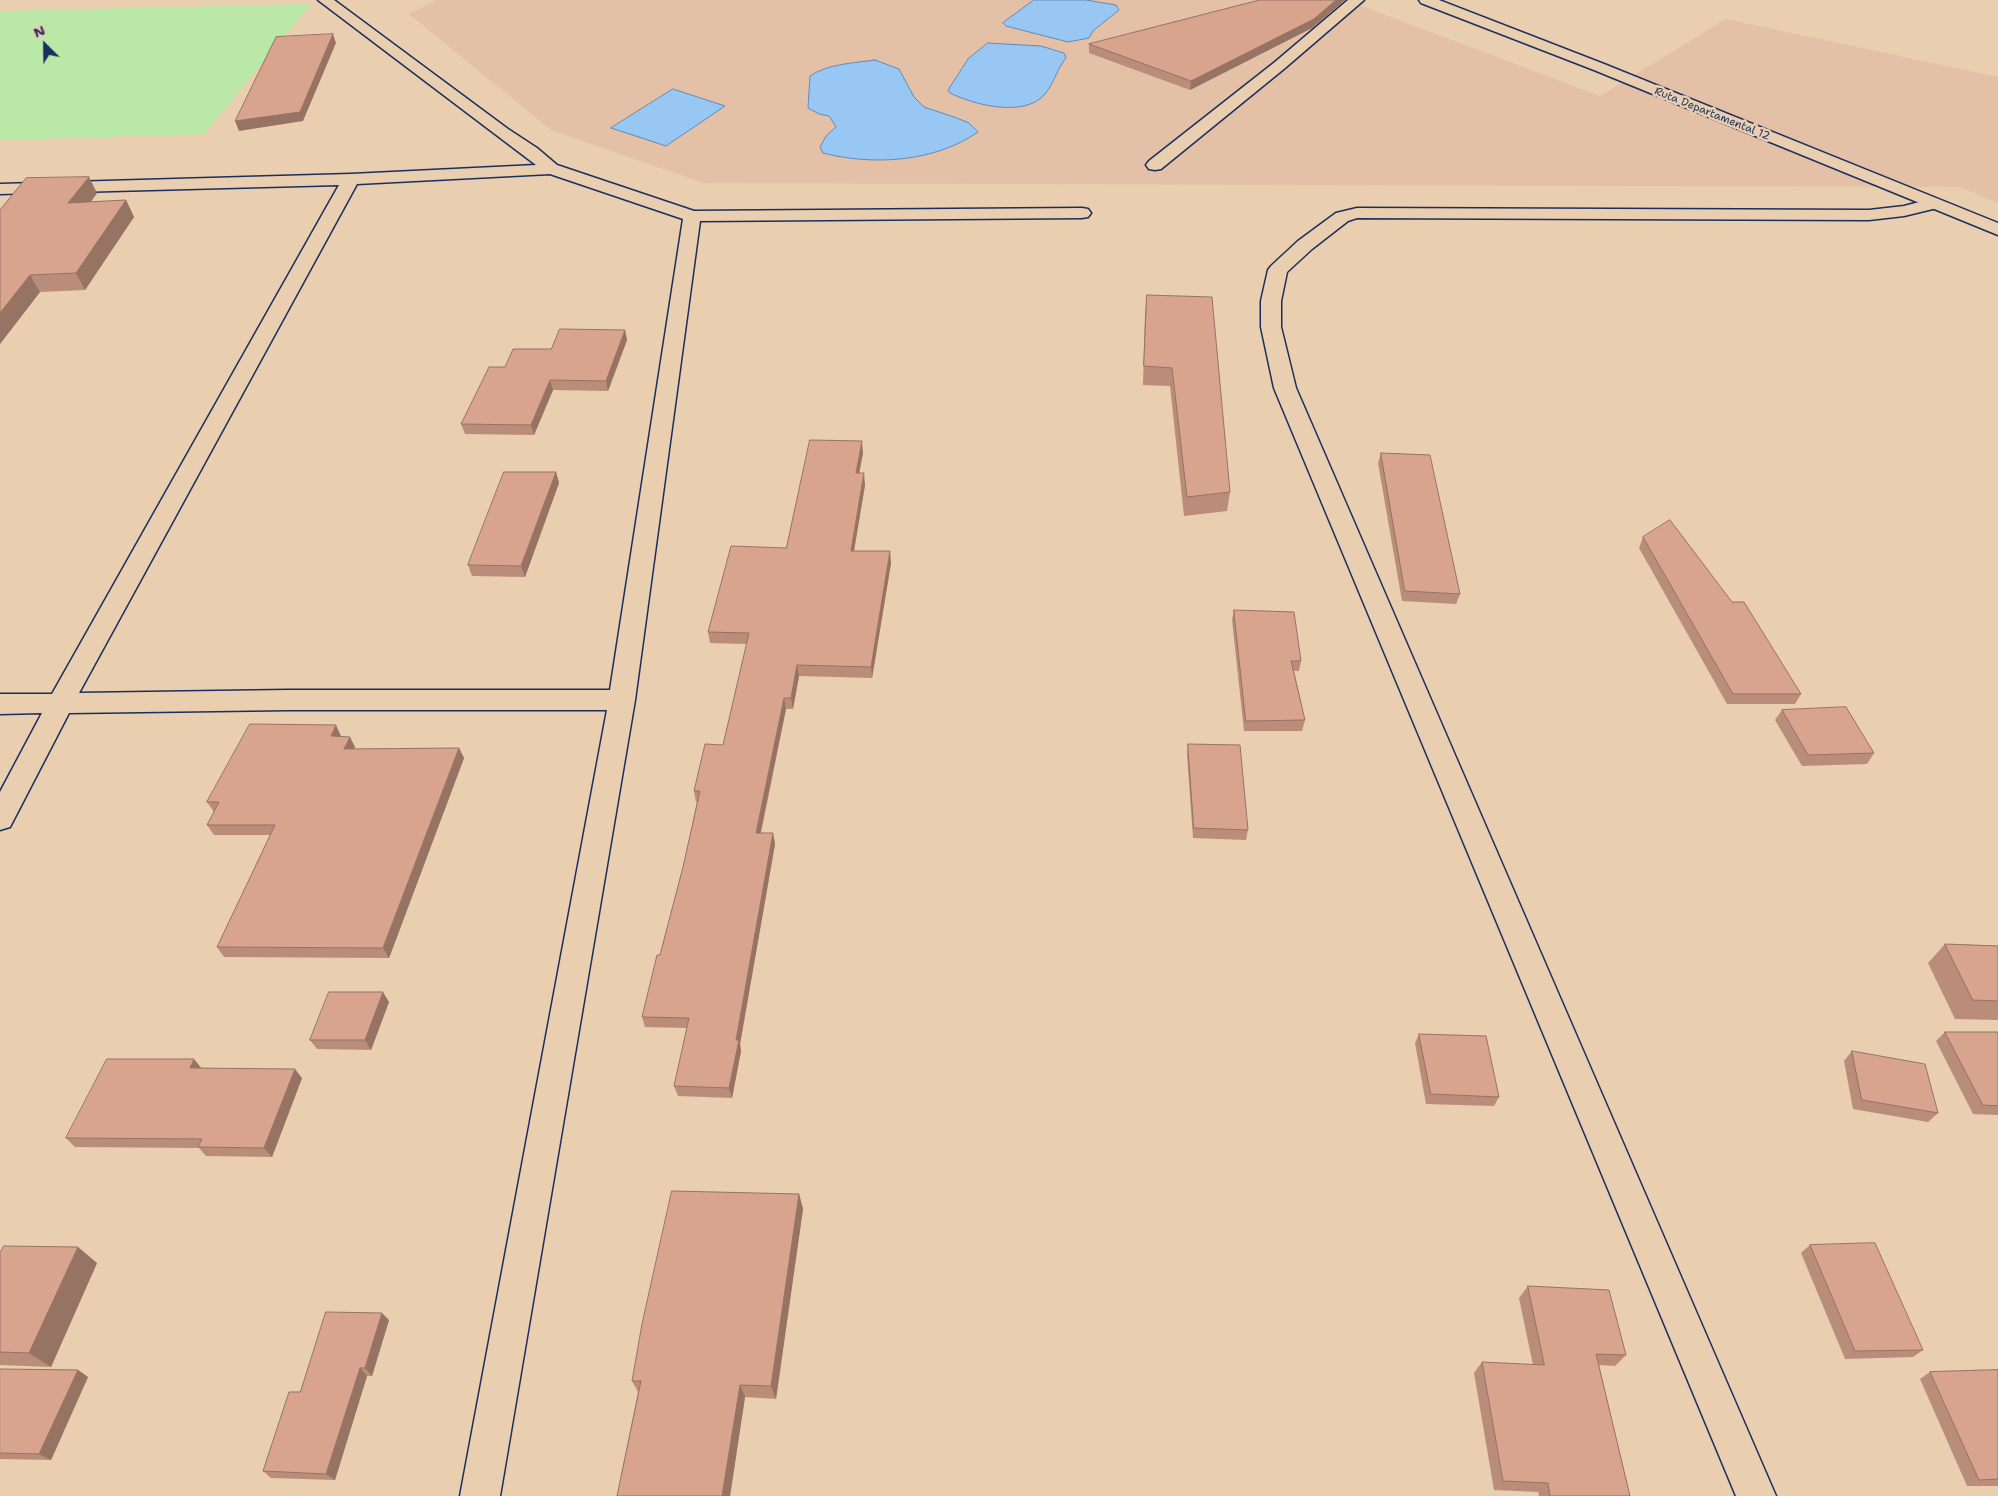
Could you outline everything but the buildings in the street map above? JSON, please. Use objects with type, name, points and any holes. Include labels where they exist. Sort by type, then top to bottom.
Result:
[{"type":"street","points":[[325,0],[502,133],[531,152],[551,169]]},
{"type":"street","points":[[1155,165],[1280,65],[1356,0]]},
{"type":"street","name":"Ruta Departamental 12","points":[[1426,0],[1599,67],[1930,204],[1998,230]]},
{"type":"street","points":[[0,189],[351,179],[551,169],[692,216],[1082,212]]},
{"type":"street","points":[[0,819],[61,702],[351,179]]},
{"type":"street","points":[[1756,1496],[1284,388],[1271,327],[1272,301],[1278,270],[1305,245],[1342,217],[1356,213],[1869,215],[1904,211],[1930,204]]},
{"type":"street","points":[[480,1496],[622,700],[692,216]]},
{"type":"street","points":[[0,704],[61,702],[622,700]]},
{"type":"shaded area","points":[[436,0],[1346,0],[1600,96],[1726,19],[1998,77],[1998,203],[1960,187],[703,183],[551,130],[409,14]]},
{"type":"green space","points":[[311,4],[204,134],[0,140],[0,11]]},
{"type":"water","points":[[1034,0],[1086,0],[1116,5],[1119,10],[1093,31],[1089,38],[1068,42],[1006,26],[1003,23]]},
{"type":"water","points":[[988,43],[1041,46],[1064,53],[1066,58],[1045,94],[1025,106],[999,107],[985,105],[950,93],[948,90],[968,59]]},
{"type":"water","points":[[875,60],[899,69],[914,97],[924,107],[969,123],[978,132],[943,150],[903,159],[862,159],[823,153],[820,147],[826,136],[836,127],[829,116],[819,114],[808,108],[810,76],[832,66]]},
{"type":"water","points":[[673,89],[725,106],[666,146],[611,128]]}]
